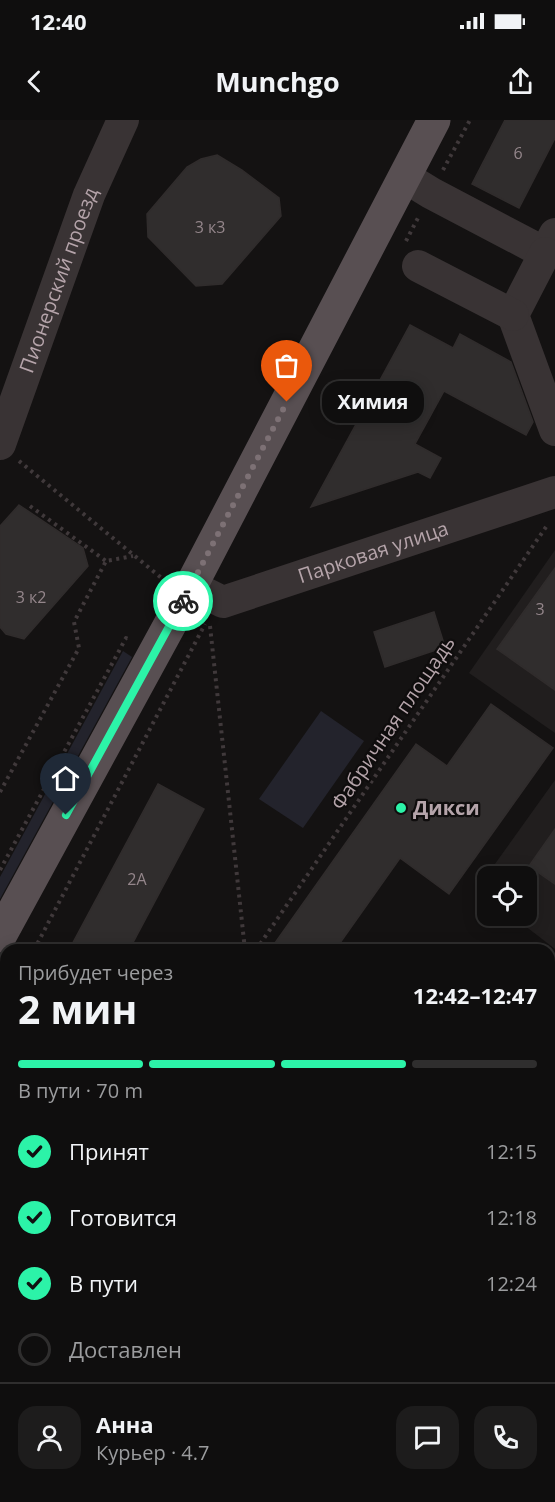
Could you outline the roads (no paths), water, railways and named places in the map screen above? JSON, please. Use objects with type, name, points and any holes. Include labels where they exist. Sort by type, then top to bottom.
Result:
[{"type":"main road","points":[[0,936],[179,584],[405,177],[434,120]]},
{"type":"street","name":"Пионерский проезд","points":[[9,452],[89,195],[123,120]]},
{"type":"street","points":[[405,177],[431,193],[550,243],[513,315]]},
{"type":"street","points":[[418,266],[513,315],[555,430]]},
{"type":"street","name":"Парковая улица","points":[[179,584],[223,602],[555,492]]},
{"type":"place","name":"Химия","points":[[287,402]]},
{"type":"place","name":"Дикси","points":[[401,808]]}]
